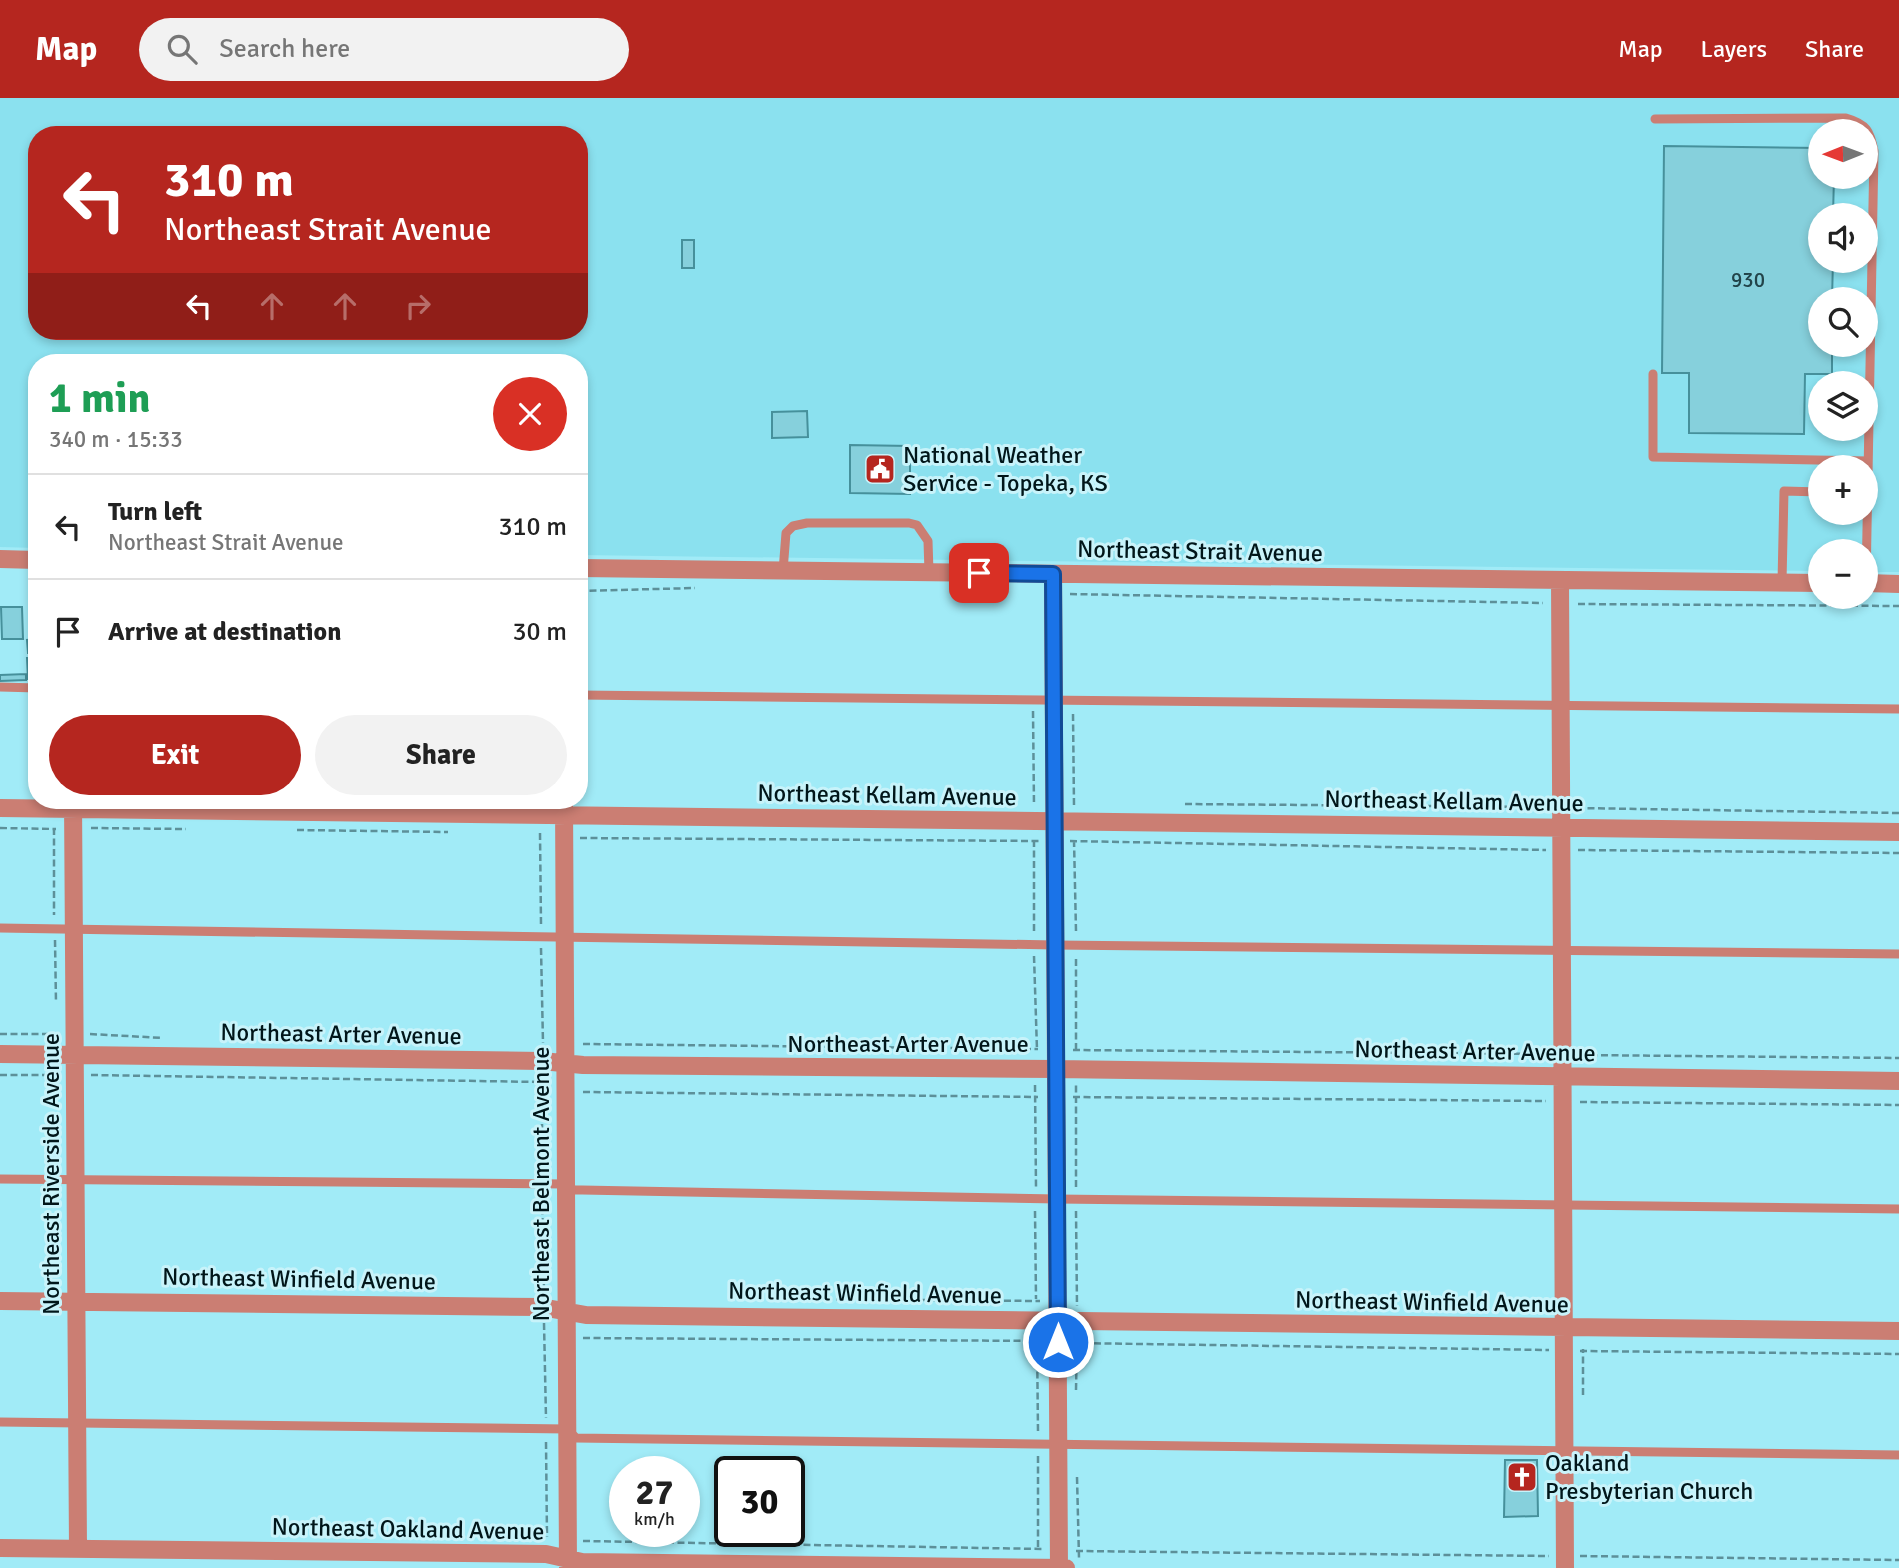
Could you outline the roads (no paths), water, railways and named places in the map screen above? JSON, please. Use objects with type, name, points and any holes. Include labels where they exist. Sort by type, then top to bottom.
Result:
[{"type":"street","points":[[0,559],[28,560]]},
{"type":"street","name":"Northeast Strait Avenue","points":[[588,568],[1808,583]]},
{"type":"street","points":[[1053,574],[1059,1568]]},
{"type":"street","points":[[1560,580],[1565,1562]]},
{"type":"street","points":[[1878,583],[1899,584]]},
{"type":"street","name":"Northeast Kellam Avenue","points":[[0,808],[28,806]]},
{"type":"street","name":"Northeast Kellam Avenue","points":[[588,808],[1034,821],[1899,832]]},
{"type":"street","name":"Northeast Riverside Avenue","points":[[73,809],[78,1549]]},
{"type":"street","name":"Northeast Belmont Avenue","points":[[564,809],[568,1563]]},
{"type":"street","name":"Northeast Arter Avenue","points":[[0,1054],[542,1061],[578,1065],[1899,1081]]},
{"type":"street","name":"Northeast Winfield Avenue","points":[[0,1301],[541,1307],[586,1315],[1037,1320],[1057,1311],[1565,1328],[1899,1331]]},
{"type":"street","name":"Northeast Oakland Avenue","points":[[0,1548],[547,1553],[568,1563],[1066,1568]]},
{"type":"street","points":[[105,1549],[105,1568]]},
{"type":"lane","points":[[1655,120],[1846,118],[1863,125],[1870,133],[1874,151],[1868,455]]},
{"type":"lane","points":[[1653,374],[1653,457],[1808,460]]},
{"type":"lane","points":[[1783,582],[1784,491],[1808,492]]},
{"type":"lane","points":[[783,571],[786,533],[793,526],[807,523],[909,523],[917,525],[928,541],[929,572]]},
{"type":"lane","points":[[0,687],[28,688]]},
{"type":"lane","points":[[588,695],[1899,709]]},
{"type":"lane","points":[[0,928],[1055,945],[1899,954]]},
{"type":"lane","points":[[0,1180],[566,1184],[574,1190],[1035,1199],[1899,1209]]},
{"type":"lane","points":[[0,1422],[567,1429],[576,1438],[1899,1455]]},
{"type":"place","name":"National Weather Service - Topeka, KS","points":[[880,469]]},
{"type":"place","name":"Oakland Presbyterian Church","points":[[1522,1477]]}]
